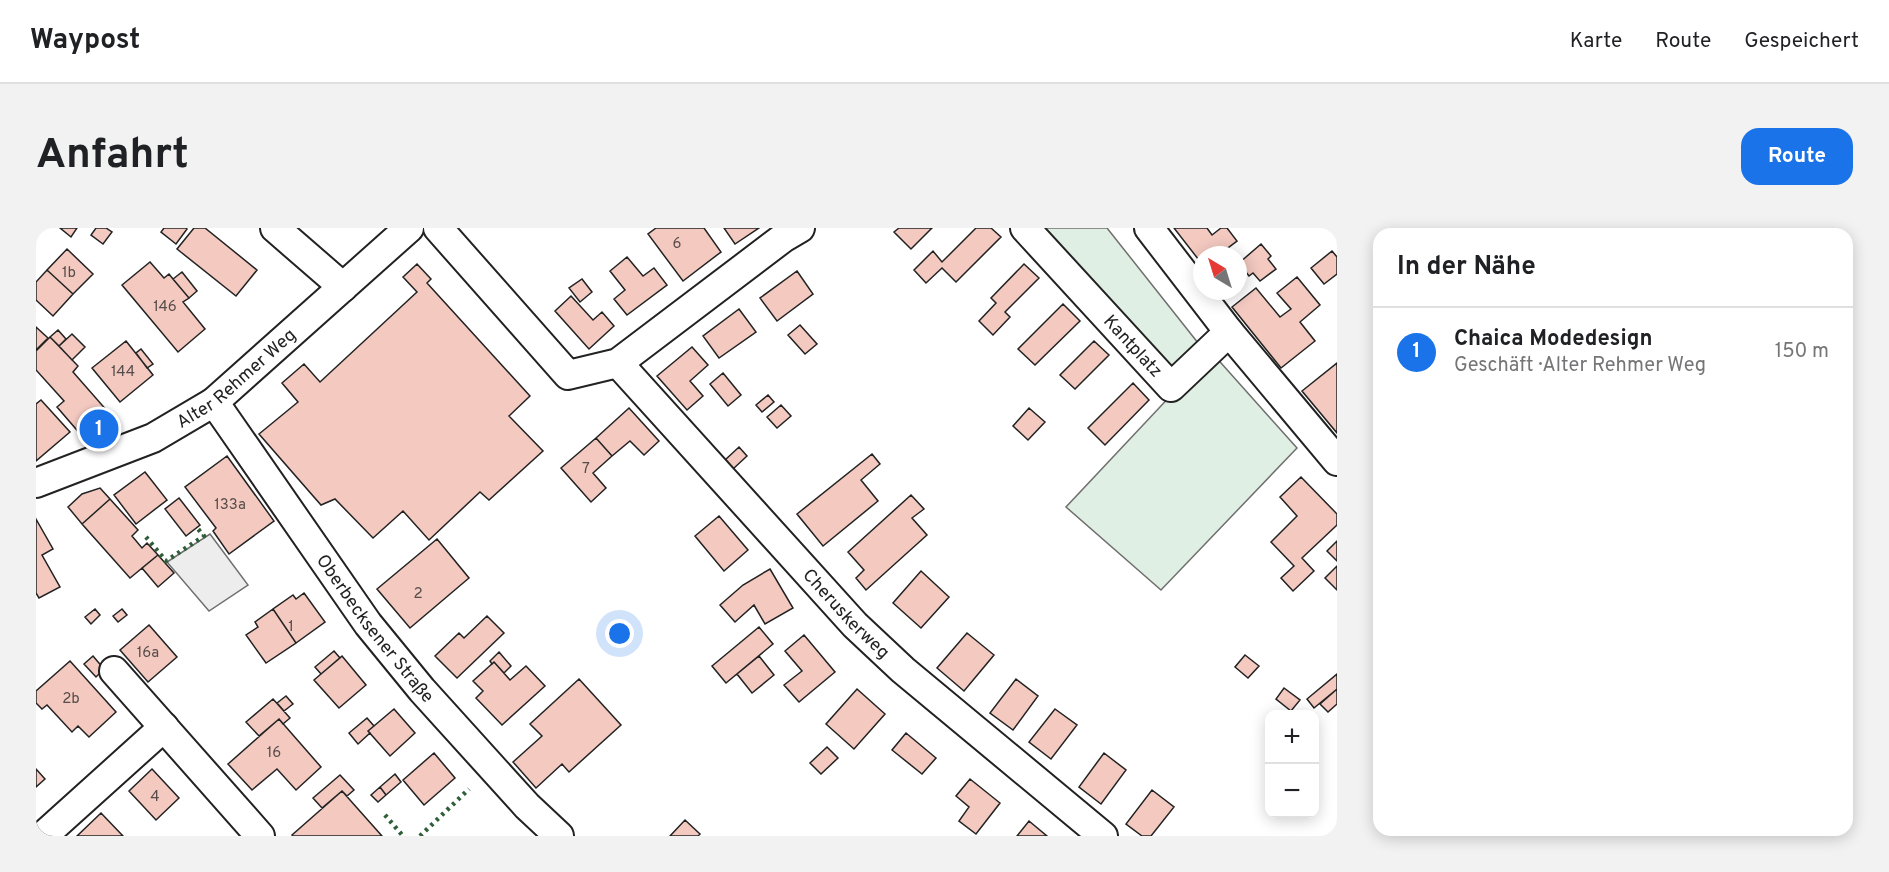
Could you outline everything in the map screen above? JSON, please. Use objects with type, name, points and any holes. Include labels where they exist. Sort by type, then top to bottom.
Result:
[{"type":"street","points":[[275,228],[343,286]]},
{"type":"street","name":"Alter Rehmer Weg","points":[[36,483],[153,438],[214,402],[409,228]]},
{"type":"street","points":[[438,228],[568,375],[618,363],[783,238],[800,228]]},
{"type":"street","name":"Kantplatz","points":[[1025,228],[1171,387],[1229,332]]},
{"type":"street","points":[[1149,228],[1229,332],[1337,461]]},
{"type":"street","name":"Cheruskerweg","points":[[618,363],[855,625],[903,670],[1103,836]]},
{"type":"street","name":"Oberbecksener Straße","points":[[214,402],[368,624],[430,699],[527,806],[559,836]]},
{"type":"street","points":[[114,671],[260,836]]},
{"type":"street","points":[[43,836],[164,727]]},
{"type":"green space","points":[[1026,228],[1107,228],[1206,353],[1171,387]]},
{"type":"green space","points":[[1213,354],[1297,448],[1161,590],[1066,507]]},
{"type":"shaded area","points":[[210,534],[248,585],[209,611],[167,562]]},
{"type":"building","points":[[60,228],[77,228],[71,237]]},
{"type":"building","points":[[96,228],[106,228],[112,232],[103,244],[91,235]]},
{"type":"building","points":[[164,228],[187,229],[176,244],[161,232]]},
{"type":"building","points":[[194,228],[205,228],[257,270],[236,296],[177,249]]},
{"type":"building","points":[[656,228],[704,228],[721,252],[683,281],[648,234]]},
{"type":"building","points":[[724,228],[759,228],[735,244]]},
{"type":"building","points":[[899,228],[932,228],[911,249],[894,232]]},
{"type":"building","points":[[976,228],[991,228],[1001,237],[956,282],[942,268],[926,283],[914,270],[933,251],[942,262]]},
{"type":"building","points":[[1174,228],[1207,228],[1212,235],[1221,228],[1227,228],[1237,241],[1230,246],[1193,246],[1193,252]]},
{"type":"building","points":[[1261,244],[1271,256],[1268,259],[1276,269],[1260,281],[1253,273],[1249,276],[1247,273],[1247,256]]},
{"type":"building","points":[[67,249],[93,274],[73,294],[47,270]]},
{"type":"building","points":[[1332,251],[1337,257],[1337,274],[1324,284],[1311,268]]},
{"type":"building","points":[[627,257],[643,276],[654,268],[667,285],[627,315],[614,299],[625,290],[610,271]]},
{"type":"building","points":[[150,262],[164,278],[169,274],[189,298],[183,302],[205,329],[178,352],[122,285]]},
{"type":"building","points":[[417,264],[431,279],[427,283],[530,396],[509,416],[543,451],[489,500],[480,492],[429,540],[403,511],[373,538],[335,499],[321,505],[259,434],[298,402],[282,383],[304,364],[320,382],[417,292],[403,277]]},
{"type":"building","points":[[1024,264],[1039,278],[1005,312],[1010,317],[993,335],[979,321],[996,303],[991,298]]},
{"type":"building","points":[[47,270],[73,294],[53,316],[36,300],[36,282]]},
{"type":"building","points":[[797,271],[813,294],[777,321],[760,298]]},
{"type":"building","points":[[182,272],[197,291],[189,298],[173,279]]},
{"type":"building","points":[[1297,277],[1320,305],[1300,322],[1315,341],[1281,368],[1232,307],[1241,300],[1247,300],[1247,295],[1256,288],[1280,317],[1291,309],[1277,293]]},
{"type":"building","points":[[582,279],[592,292],[580,302],[569,288]]},
{"type":"building","points":[[571,296],[593,320],[602,312],[614,326],[589,349],[555,311]]},
{"type":"building","points":[[1063,304],[1080,321],[1035,365],[1018,349]]},
{"type":"building","points":[[739,309],[756,332],[719,358],[703,336]]},
{"type":"building","points":[[800,325],[817,344],[805,354],[788,335]]},
{"type":"building","points":[[36,327],[48,338],[36,350]]},
{"type":"building","points":[[58,330],[66,339],[59,346],[50,337]]},
{"type":"building","points":[[72,334],[85,347],[72,360],[59,346]]},
{"type":"building","points":[[50,337],[78,366],[73,372],[109,413],[111,423],[82,436],[57,407],[64,401],[36,370],[36,351]]},
{"type":"building","points":[[126,341],[153,375],[120,402],[92,368]]},
{"type":"building","points":[[1094,341],[1109,355],[1075,389],[1060,375]]},
{"type":"building","points":[[692,347],[708,365],[690,381],[703,396],[687,410],[657,376]]},
{"type":"building","points":[[141,349],[153,364],[147,368],[136,353]]},
{"type":"building","points":[[1337,363],[1337,433],[1302,391]]},
{"type":"building","points":[[723,373],[741,395],[728,406],[710,384]]},
{"type":"building","points":[[1133,383],[1149,400],[1105,445],[1088,428]]},
{"type":"building","points":[[768,395],[774,402],[762,412],[756,405]]},
{"type":"building","points":[[41,400],[70,432],[36,461],[36,404]]},
{"type":"building","points":[[781,405],[791,416],[777,428],[767,417]]},
{"type":"building","points":[[629,408],[659,441],[644,455],[630,441],[612,456],[596,438]]},
{"type":"building","points":[[1029,408],[1045,422],[1028,440],[1013,426]]},
{"type":"building","points":[[596,438],[612,456],[593,473],[606,488],[591,502],[561,468]]},
{"type":"building","points":[[739,447],[747,456],[733,469],[725,460]]},
{"type":"building","points":[[872,454],[880,464],[861,480],[878,501],[823,546],[797,514]]},
{"type":"building","points":[[227,456],[274,521],[229,554],[213,531],[216,528],[185,487]]},
{"type":"building","points":[[145,472],[167,500],[136,524],[114,495]]},
{"type":"building","points":[[1301,477],[1337,514],[1337,525],[1302,558],[1314,571],[1293,591],[1281,578],[1294,566],[1271,542],[1297,516],[1280,497]]},
{"type":"building","points":[[100,488],[110,499],[82,524],[68,507],[82,494]]},
{"type":"building","points":[[911,495],[924,509],[912,518],[927,535],[866,590],[856,578],[864,570],[848,552]]},
{"type":"building","points":[[179,498],[200,525],[186,536],[165,509]]},
{"type":"building","points":[[110,499],[138,530],[132,536],[142,548],[147,543],[158,555],[130,578],[82,524]]},
{"type":"building","points":[[719,516],[748,550],[724,571],[695,536]]},
{"type":"building","points":[[36,519],[53,549],[42,555],[60,587],[39,598],[36,593]]},
{"type":"building","points":[[437,539],[469,578],[410,628],[377,589]]},
{"type":"building","points":[[1337,541],[1337,561],[1327,551]]},
{"type":"building","points":[[158,555],[174,573],[158,587],[142,568]]},
{"type":"building","points":[[1337,566],[1337,590],[1325,578]]},
{"type":"building","points":[[770,569],[793,608],[765,624],[754,605],[735,622],[720,605],[743,585]]},
{"type":"building","points":[[921,571],[949,597],[921,628],[893,603]]},
{"type":"building","points":[[304,593],[325,622],[296,643],[273,609],[293,595],[296,599]]},
{"type":"building","points":[[95,609],[100,615],[91,624],[85,617]]},
{"type":"building","points":[[122,609],[127,615],[118,622],[113,616]]},
{"type":"building","points":[[273,609],[296,643],[266,663],[246,635],[258,627],[255,622]]},
{"type":"building","points":[[487,616],[504,633],[457,678],[435,656],[459,633],[464,638]]},
{"type":"building","points":[[149,625],[177,657],[148,682],[120,650]]},
{"type":"building","points":[[759,627],[773,644],[726,683],[712,666]]},
{"type":"building","points":[[967,633],[994,655],[964,691],[937,668]]},
{"type":"building","points":[[804,635],[835,672],[799,702],[784,685],[802,671],[785,651]]},
{"type":"building","points":[[334,651],[340,658],[321,674],[315,667]]},
{"type":"building","points":[[499,652],[511,666],[504,673],[494,662],[492,664],[490,661]]},
{"type":"building","points":[[1245,655],[1259,666],[1248,678],[1235,667]]},
{"type":"building","points":[[93,656],[104,669],[96,677],[84,664]]},
{"type":"building","points":[[342,656],[366,685],[339,708],[314,680]]},
{"type":"building","points":[[759,656],[774,675],[752,693],[737,674]]},
{"type":"building","points":[[70,661],[116,712],[89,737],[78,726],[72,732],[47,705],[42,709],[36,703],[36,691]]},
{"type":"building","points":[[494,662],[510,680],[526,666],[545,686],[502,725],[476,698],[483,691],[473,681]]},
{"type":"building","points":[[1337,674],[1337,689],[1314,708],[1307,699]]},
{"type":"building","points":[[579,679],[621,725],[569,772],[562,764],[536,788],[513,762],[542,736],[530,724]]},
{"type":"building","points":[[1016,679],[1038,696],[1013,730],[990,713]]},
{"type":"building","points":[[1284,688],[1300,700],[1290,710],[1276,699]]},
{"type":"building","points":[[857,689],[885,714],[854,749],[826,724]]},
{"type":"building","points":[[1337,689],[1337,704],[1328,712],[1320,704]]},
{"type":"building","points":[[286,696],[293,704],[284,711],[277,703]]},
{"type":"building","points":[[273,699],[290,718],[283,724],[279,719],[259,736],[246,722]]},
{"type":"building","points":[[394,709],[415,733],[390,756],[368,731]]},
{"type":"building","points":[[1055,709],[1077,725],[1051,759],[1029,742]]},
{"type":"building","points":[[367,718],[374,726],[358,744],[349,733]]},
{"type":"building","points":[[279,719],[321,767],[296,790],[277,769],[252,790],[228,764]]},
{"type":"building","points":[[906,733],[936,758],[922,774],[892,750]]},
{"type":"building","points":[[827,747],[838,758],[821,774],[810,763]]},
{"type":"building","points":[[434,753],[455,778],[424,805],[403,780]]},
{"type":"building","points":[[1104,753],[1126,770],[1101,804],[1079,787]]},
{"type":"building","points":[[36,769],[45,779],[36,787]]},
{"type":"building","points":[[152,769],[179,798],[156,820],[129,791]]},
{"type":"building","points":[[395,774],[401,782],[386,795],[380,787]]},
{"type":"building","points":[[340,775],[354,790],[347,796],[342,791],[322,808],[313,798]]},
{"type":"building","points":[[970,779],[1000,803],[976,834],[959,821],[969,807],[956,796]]},
{"type":"building","points":[[380,787],[386,795],[378,802],[371,795]]},
{"type":"building","points":[[1152,790],[1174,807],[1151,836],[1142,836],[1126,824]]},
{"type":"building","points":[[342,791],[382,836],[292,835]]},
{"type":"building","points":[[101,813],[123,836],[77,836]]},
{"type":"building","points":[[685,820],[700,834],[698,836],[670,836]]},
{"type":"building","points":[[1029,821],[1047,836],[1017,836]]},
{"type":"hedge","points":[[146,537],[166,561],[204,536],[198,529]]},
{"type":"hedge","points":[[420,836],[469,789]]},
{"type":"hedge","points":[[385,815],[403,836]]},
{"type":"place","name":"Chaica Modedesign","points":[[99,429]]}]
